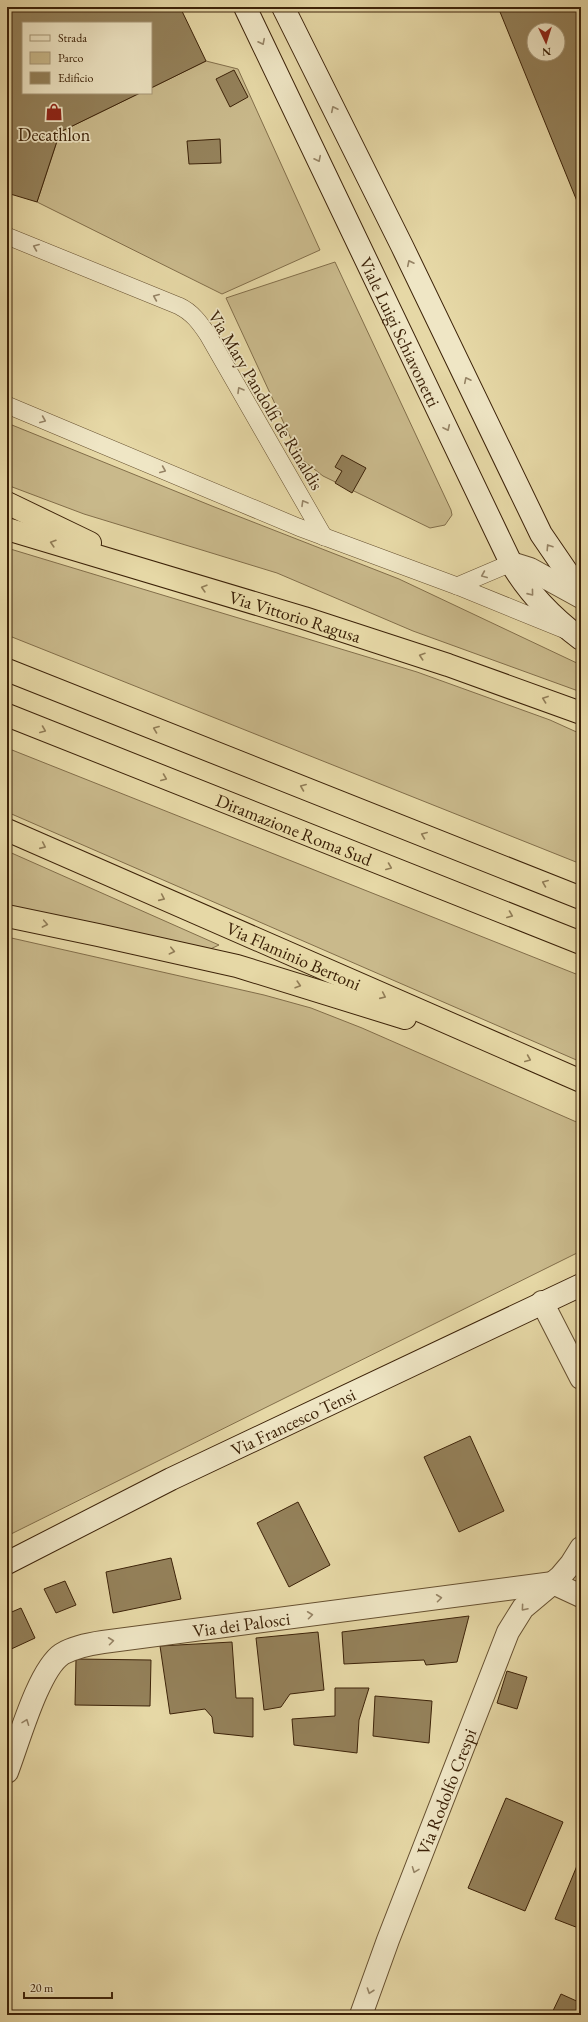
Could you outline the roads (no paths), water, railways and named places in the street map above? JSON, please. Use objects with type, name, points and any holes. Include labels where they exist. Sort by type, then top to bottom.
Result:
[{"type":"highway","points":[[7,503],[148,572]]},
{"type":"highway","name":"Via Vittorio Ragusa","points":[[7,530],[320,623],[469,672],[581,713]]},
{"type":"highway","points":[[7,670],[581,898]]},
{"type":"highway","name":"Diramazione Roma Sud","points":[[7,715],[581,943]]},
{"type":"highway","name":"Via Flaminio Bertoni","points":[[7,830],[578,1081]]},
{"type":"highway","points":[[7,916],[98,934],[237,966],[505,1049]]},
{"type":"street","name":"Viale Luigi Schiavonetti","points":[[245,7],[511,564],[531,594],[554,618],[578,636]]},
{"type":"street","name":"Viale Luigi Schiavonetti","points":[[283,7],[406,253],[541,534],[568,575],[581,589]]},
{"type":"street","points":[[511,564],[530,569],[581,597]]},
{"type":"street","name":"Via Francesco Tensi","points":[[7,1563],[171,1479],[542,1302],[581,1285]]},
{"type":"street","points":[[542,1302],[581,1378]]},
{"type":"street","name":"Via Rodolfo Crespi","points":[[361,2015],[388,1940],[508,1632],[517,1616],[526,1605],[553,1583],[571,1564],[581,1548]]},
{"type":"street","points":[[553,1583],[581,1596]]},
{"type":"street","name":"Via dei Palosci","points":[[7,1772],[42,1681],[54,1662],[61,1655],[71,1650],[103,1642],[553,1583]]},
{"type":"lane","name":"Via Mary Pandolfi de Rinaldis","points":[[7,236],[187,310],[208,335],[324,537]]},
{"type":"lane","points":[[7,404],[324,537],[458,586],[578,636]]},
{"type":"lane","points":[[458,586],[511,564]]},
{"type":"place","name":"Decathlon","points":[[54,112]]}]
